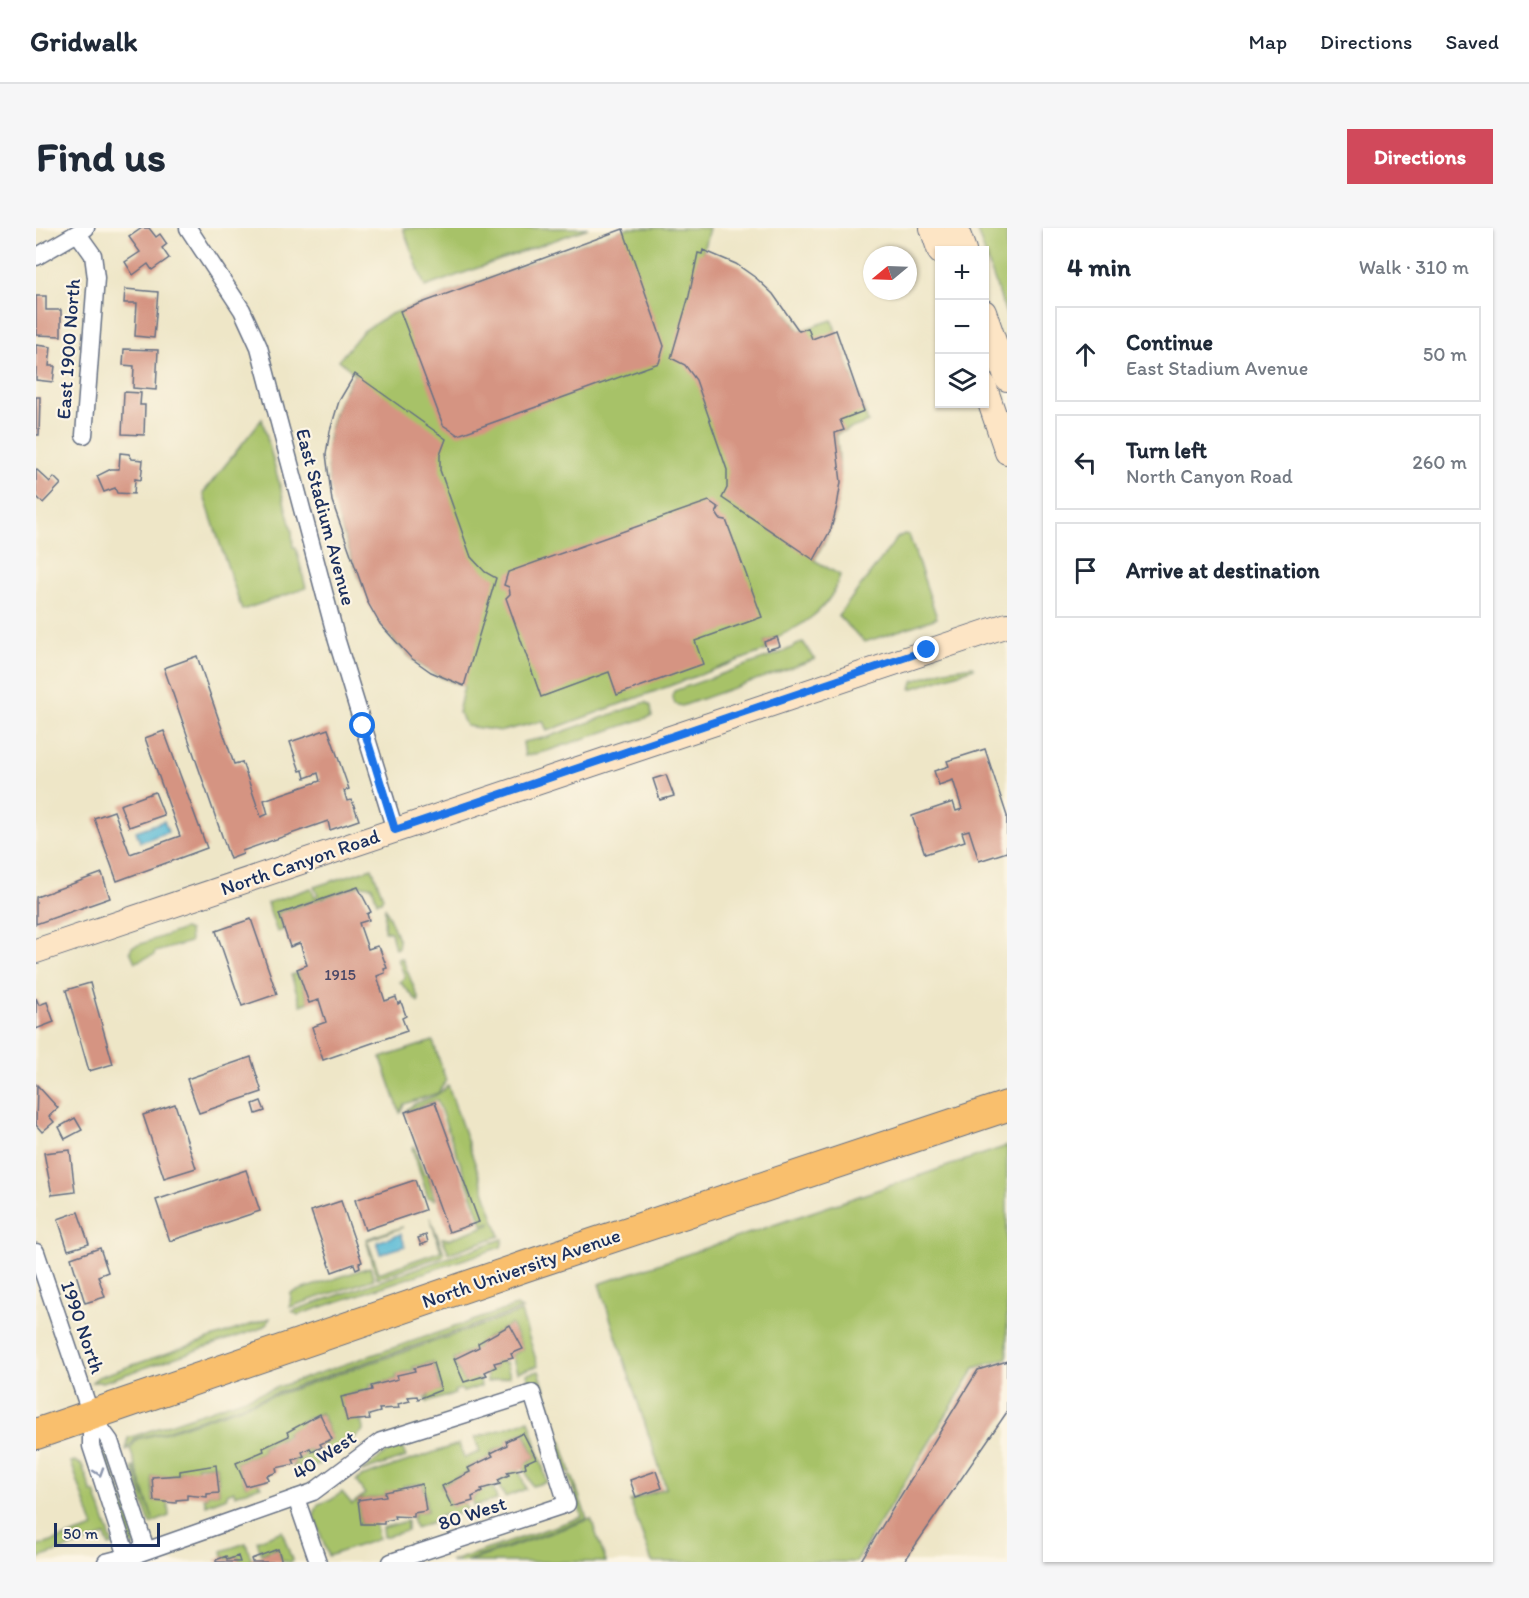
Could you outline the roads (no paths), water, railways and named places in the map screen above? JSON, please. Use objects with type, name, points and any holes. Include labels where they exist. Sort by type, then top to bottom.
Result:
[{"type":"highway","name":"North University Avenue","points":[[36,1434],[520,1268],[1007,1106]]},
{"type":"main road","points":[[932,228],[937,246]]},
{"type":"main road","points":[[956,228],[963,246]]},
{"type":"main road","points":[[989,326],[1007,378]]},
{"type":"main road","points":[[989,400],[1007,452]]},
{"type":"main road","name":"North Canyon Road","points":[[36,951],[1007,625]]},
{"type":"street","name":"East Stadium Avenue","points":[[188,228],[242,310],[259,347],[337,641],[395,830]]},
{"type":"street","points":[[36,257],[82,231]]},
{"type":"street","name":"East 1900 North","points":[[82,231],[93,255],[96,278],[84,435]]},
{"type":"street","name":"1990 North","points":[[36,1252],[91,1415],[110,1441],[144,1544],[138,1558]]},
{"type":"street","name":"40 West","points":[[106,1562],[138,1558],[313,1492],[381,1441],[532,1394],[567,1504]]},
{"type":"street","points":[[296,1498],[318,1562]]},
{"type":"street","name":"80 West","points":[[391,1562],[567,1504]]},
{"type":"water","points":[[164,821],[168,832],[140,842],[136,831]]},
{"type":"water","points":[[401,1234],[405,1246],[380,1254],[377,1242]]}]
